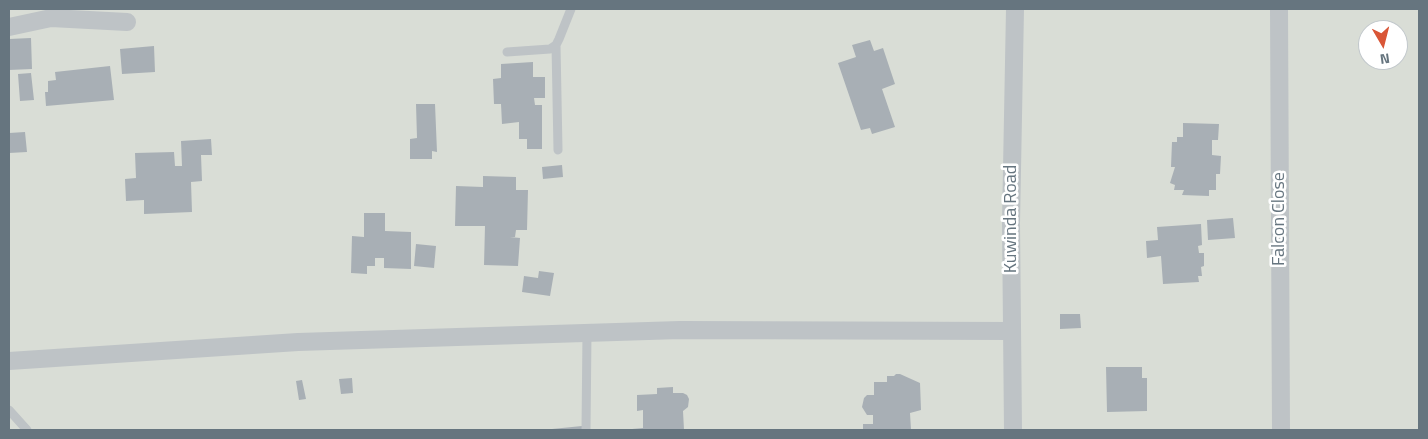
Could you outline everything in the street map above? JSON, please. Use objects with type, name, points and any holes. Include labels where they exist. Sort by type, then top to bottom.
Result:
[{"type":"street","name":"Kuwinda Road","points":[[1013,430],[1010,223],[1015,9]]},
{"type":"street","name":"Falcon Close","points":[[1279,9],[1281,430]]},
{"type":"street","points":[[9,27],[51,18],[127,22]]},
{"type":"street","points":[[9,361],[298,342],[680,330],[1012,332]]},
{"type":"lane","points":[[558,150],[556,45],[571,9]]},
{"type":"lane","points":[[507,52],[550,49],[556,45]]},
{"type":"lane","points":[[586,430],[587,333]]},
{"type":"lane","points":[[9,410],[28,430]]},
{"type":"shaded area","points":[[9,9],[1419,9],[1419,430],[9,430]]},
{"type":"building","points":[[31,38],[32,69],[9,70],[9,39]]},
{"type":"building","points":[[870,40],[874,51],[883,48],[895,84],[882,89],[895,127],[872,134],[870,128],[861,130],[838,63],[856,57],[852,45]]},
{"type":"building","points":[[154,46],[155,72],[122,74],[120,49]]},
{"type":"building","points":[[533,62],[533,77],[545,77],[545,98],[534,98],[535,105],[542,105],[542,149],[527,149],[527,139],[519,139],[519,122],[502,124],[501,104],[494,104],[493,79],[501,78],[501,64]]},
{"type":"building","points":[[110,66],[114,100],[46,106],[45,92],[48,92],[48,81],[56,80],[55,72]]},
{"type":"building","points":[[31,73],[34,100],[20,101],[18,74]]},
{"type":"building","points":[[416,104],[435,104],[437,152],[432,151],[432,159],[410,159],[410,139],[417,138]]},
{"type":"building","points":[[1183,123],[1219,124],[1218,140],[1212,140],[1212,155],[1221,156],[1220,174],[1216,174],[1216,190],[1209,190],[1209,196],[1182,195],[1184,190],[1174,190],[1175,185],[1170,183],[1175,167],[1171,167],[1172,142],[1177,142],[1177,137],[1183,137]]},
{"type":"building","points":[[25,132],[27,152],[9,153],[9,133]]},
{"type":"building","points":[[211,139],[212,155],[201,155],[202,181],[191,182],[192,212],[144,214],[144,200],[126,201],[125,179],[136,178],[135,153],[174,152],[175,166],[182,166],[181,141]]},
{"type":"building","points":[[562,165],[563,177],[543,179],[542,167]]},
{"type":"building","points":[[483,176],[516,177],[516,190],[528,190],[527,230],[516,230],[515,237],[510,237],[520,238],[518,266],[484,265],[485,226],[455,226],[456,186],[483,187]]},
{"type":"building","points":[[364,213],[385,213],[385,231],[411,232],[411,269],[384,268],[384,258],[375,258],[375,266],[367,266],[367,274],[351,273],[352,236],[364,237]]},
{"type":"building","points":[[1233,218],[1235,238],[1208,240],[1207,220]]},
{"type":"building","points":[[1201,224],[1202,245],[1198,246],[1199,253],[1204,253],[1204,266],[1201,267],[1202,276],[1198,276],[1199,282],[1163,284],[1161,256],[1147,258],[1146,241],[1158,240],[1157,227]]},
{"type":"building","points":[[416,244],[436,246],[434,268],[414,266]]},
{"type":"building","points":[[539,271],[554,273],[550,296],[522,292],[524,276],[538,278]]},
{"type":"building","points":[[1060,314],[1080,314],[1081,328],[1060,329]]},
{"type":"building","points":[[1106,367],[1142,367],[1142,378],[1147,378],[1147,411],[1107,412]]},
{"type":"building","points":[[896,374],[920,383],[921,410],[910,413],[911,430],[863,430],[863,424],[873,424],[873,415],[867,415],[862,407],[864,398],[867,395],[874,395],[874,382],[887,382],[887,376],[894,376]]},
{"type":"building","points":[[352,378],[353,393],[341,394],[339,379]]},
{"type":"building","points":[[302,380],[306,399],[299,400],[296,381]]},
{"type":"building","points":[[673,387],[673,393],[683,393],[689,399],[688,407],[683,411],[684,430],[632,430],[643,428],[643,410],[637,411],[637,395],[657,394],[657,388]]},
{"type":"building","points":[[582,426],[582,430],[552,430],[552,429]]}]
